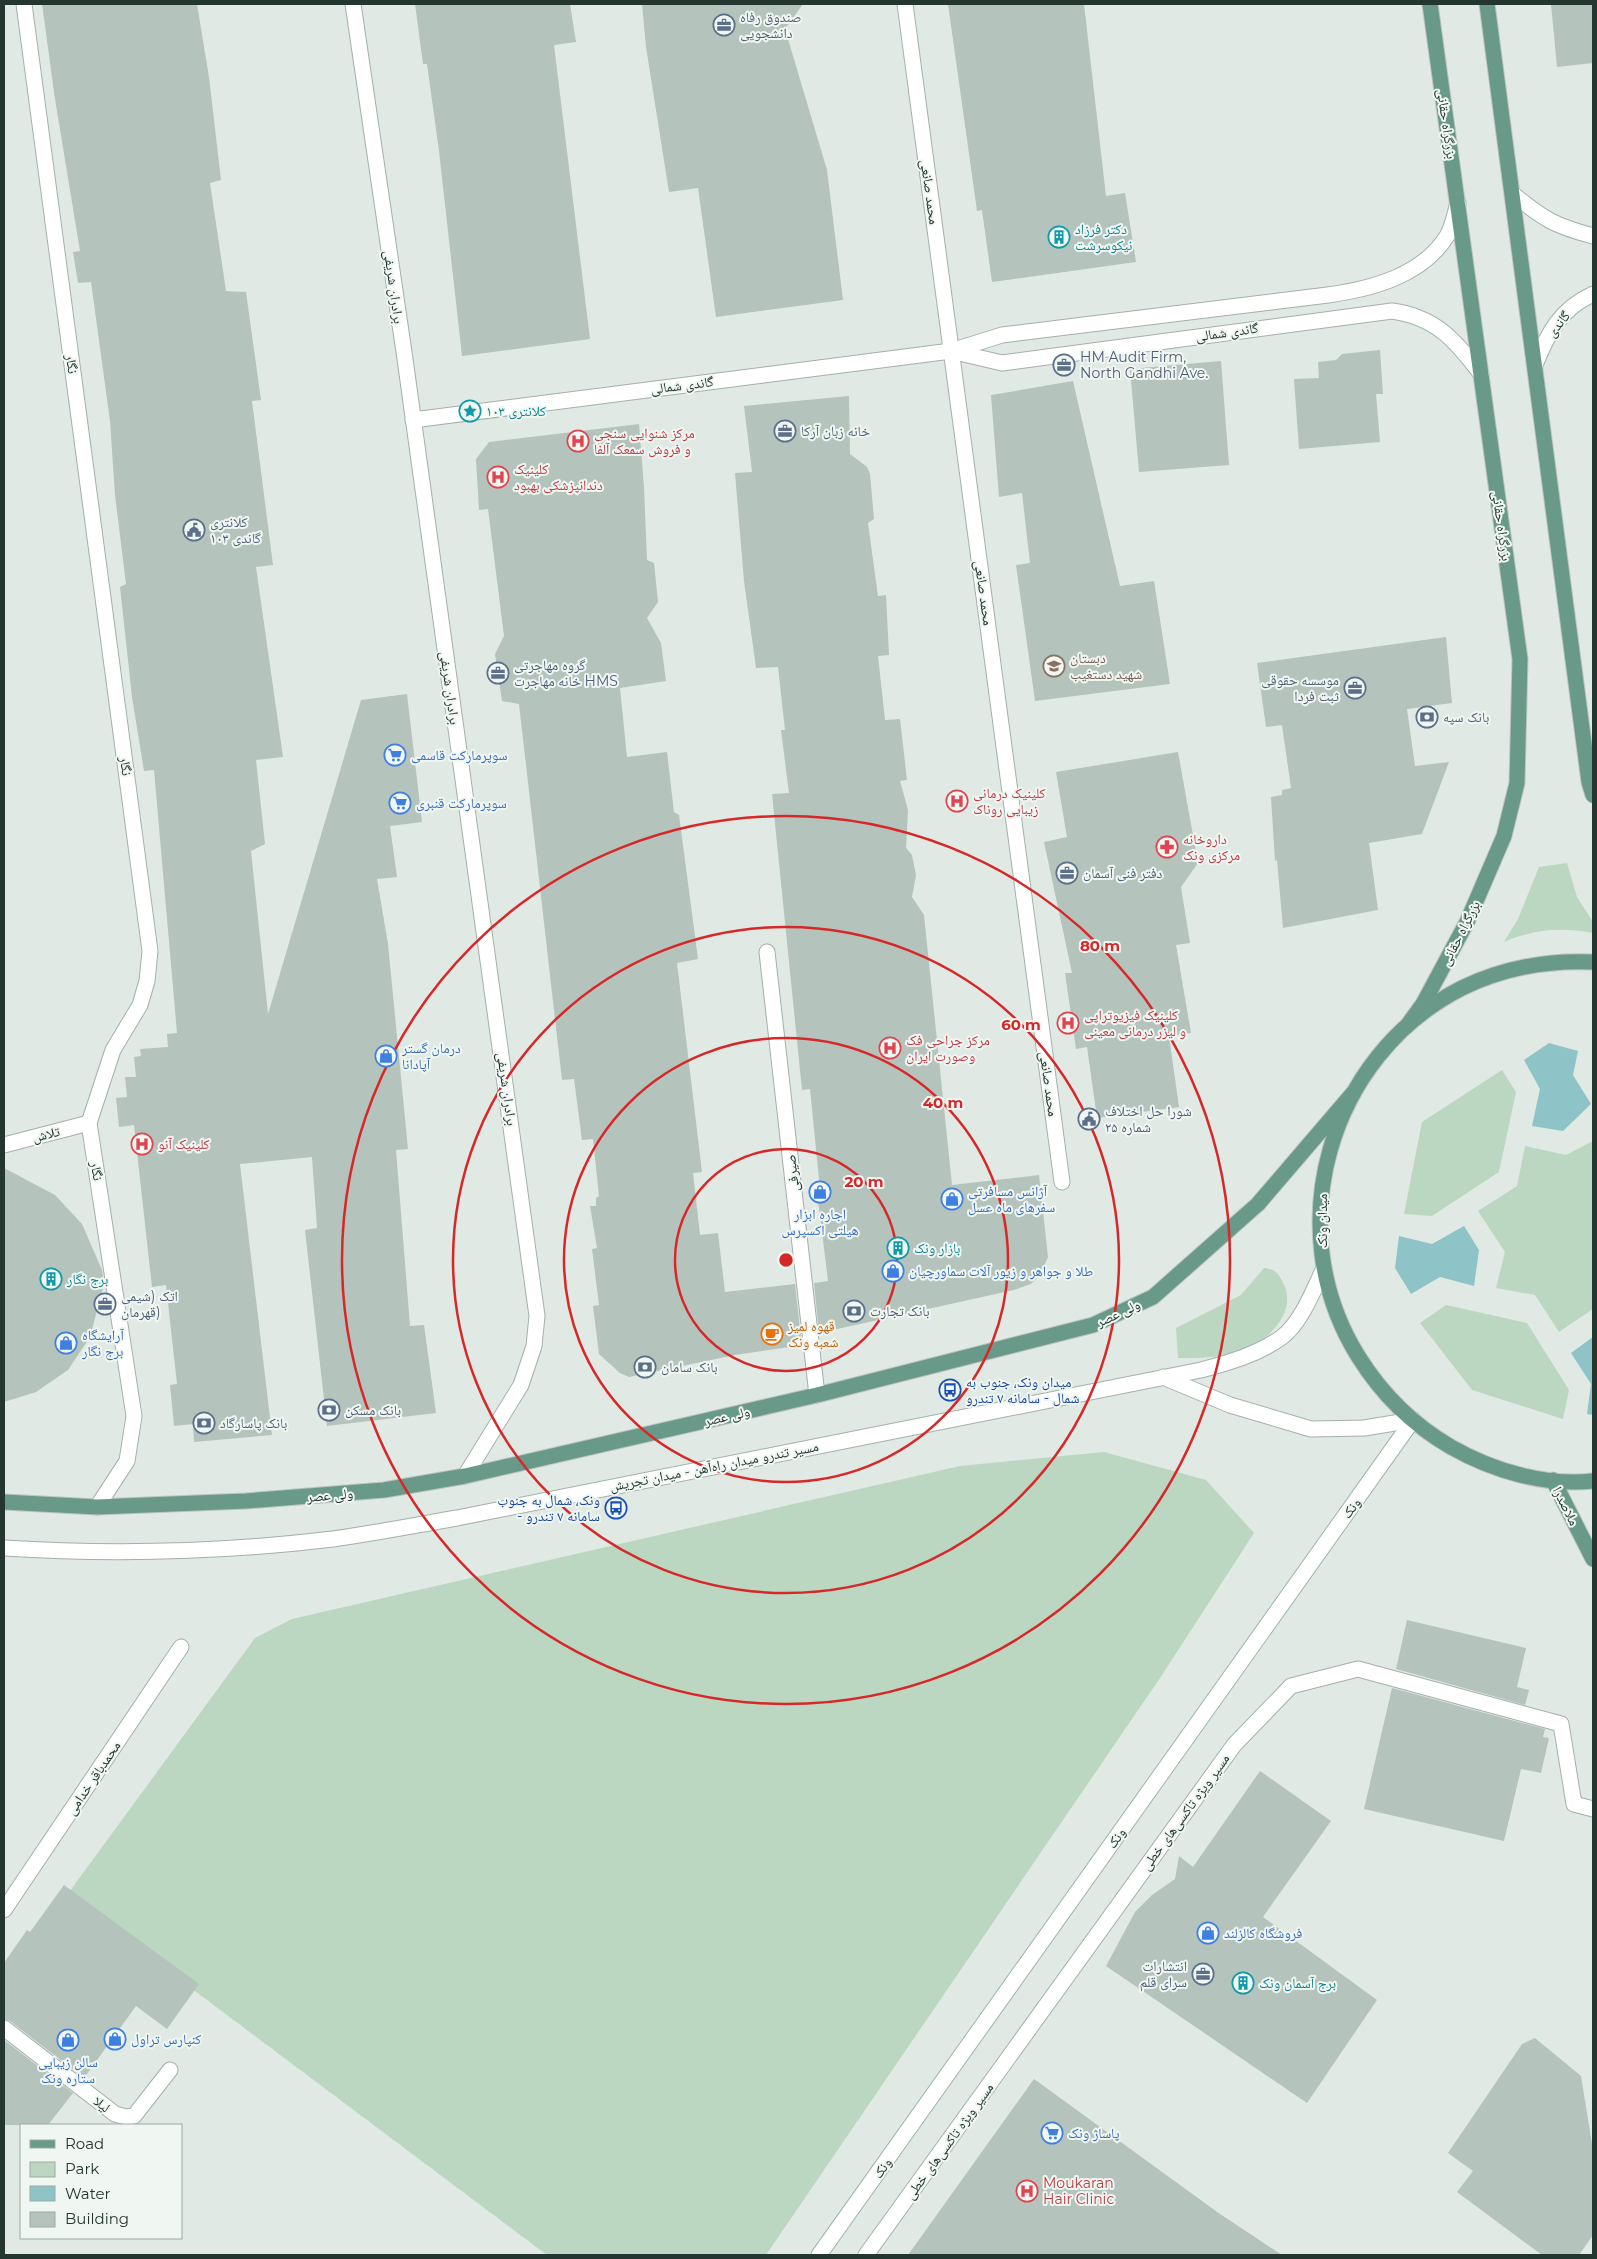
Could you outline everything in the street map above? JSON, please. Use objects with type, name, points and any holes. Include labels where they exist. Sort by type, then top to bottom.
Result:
[{"type":"main road","name":"بزرگراه حقانی","points":[[1407,1026],[1423,1004],[1467,922],[1499,852],[1516,783],[1520,659],[1430,4]]},
{"type":"main road","points":[[1487,4],[1588,772],[1593,795]]},
{"type":"main road","name":"میدان ونک","points":[[1593,962],[1568,961],[1531,965],[1496,974],[1462,989],[1433,1006],[1407,1026],[1378,1056],[1354,1092],[1338,1124],[1327,1159],[1321,1195],[1320,1232],[1324,1268],[1333,1305],[1348,1339],[1370,1376],[1413,1420],[1432,1436],[1469,1457],[1510,1472],[1553,1480],[1593,1481]]},
{"type":"main road","name":"ولی عصر","points":[[4,1502],[97,1507],[318,1496],[384,1490],[465,1476],[817,1395],[1093,1325],[1153,1296],[1258,1204],[1354,1092]]},
{"type":"main road","name":"ملاصدرا","points":[[1553,1480],[1593,1558]]},
{"type":"street","name":"نگار","points":[[24,4],[150,950],[147,981],[140,1005],[113,1050],[89,1123],[134,1416],[132,1439],[127,1461],[97,1507]]},
{"type":"street","name":"برادران شریفی","points":[[353,4],[538,1316],[534,1346],[521,1385],[465,1476]]},
{"type":"street","name":"محمد صانعی","points":[[905,4],[1062,1182]]},
{"type":"street","points":[[1513,194],[1538,215],[1559,227],[1593,236]]},
{"type":"street","name":"گاندی شمالی","points":[[412,420],[952,351],[1002,336],[1328,296],[1374,286],[1403,274],[1430,256],[1448,234],[1458,203]]},
{"type":"street","name":"گاندی","points":[[1535,364],[1548,334],[1561,316],[1582,299],[1593,294]]},
{"type":"street","name":"گاندی شمالی","points":[[952,351],[1002,363],[1392,311],[1421,317],[1458,343],[1481,374]]},
{"type":"street","name":"صیرفی","points":[[767,952],[817,1395]]},
{"type":"street","name":"تلاش","points":[[4,1145],[89,1123]]},
{"type":"street","name":"مسیر تندرو میدان راه‌آهن - میدان تجریش","points":[[4,1548],[47,1551],[179,1552],[334,1538],[457,1518],[1164,1377],[1225,1364],[1247,1356],[1283,1337],[1306,1308],[1324,1268]]},
{"type":"street","points":[[1164,1377],[1230,1405],[1311,1429],[1364,1428],[1413,1420]]},
{"type":"street","name":"ونک","points":[[819,2255],[1413,1420]]},
{"type":"street","name":"محمدباقر خدامی","points":[[4,1910],[181,1647]]},
{"type":"street","name":"مسیر ویژه تاکسی‌های خطی","points":[[866,2255],[1234,1746],[1291,1686],[1358,1669],[1560,1724],[1574,1804],[1593,1809]]},
{"type":"street","name":"لیلا","points":[[4,2028],[115,2114],[126,2117],[134,2116],[170,2070]]},
{"type":"green space","points":[[1567,863],[1577,897],[1593,922],[1593,933],[1548,930],[1526,934],[1504,942],[1518,919],[1539,867]]},
{"type":"green space","points":[[1502,1070],[1516,1092],[1499,1172],[1432,1216],[1404,1214],[1422,1122]]},
{"type":"green space","points":[[1593,1141],[1593,1309],[1559,1332],[1535,1295],[1496,1288],[1505,1252],[1478,1211],[1517,1186],[1525,1146],[1566,1155]]},
{"type":"green space","points":[[1264,1268],[1272,1270],[1280,1276],[1285,1287],[1286,1308],[1276,1327],[1258,1343],[1239,1352],[1216,1357],[1178,1358],[1176,1328],[1241,1295]]},
{"type":"green space","points":[[1446,1305],[1527,1323],[1569,1390],[1563,1419],[1472,1390],[1420,1323]]},
{"type":"green space","points":[[1104,1452],[1206,1480],[1254,1533],[1162,1675],[766,2255],[547,2255],[67,1895],[255,1638],[292,1619],[960,1466]]},
{"type":"water","points":[[1549,1043],[1578,1051],[1573,1075],[1591,1104],[1563,1131],[1532,1126],[1540,1089],[1524,1060]]},
{"type":"water","points":[[1464,1226],[1479,1250],[1474,1286],[1440,1277],[1411,1294],[1395,1268],[1399,1236],[1432,1244]]},
{"type":"water","points":[[1593,1337],[1593,1415],[1587,1414],[1591,1384],[1571,1353]]},
{"type":"building","points":[[42,4],[197,4],[209,77],[221,180],[210,183],[226,291],[246,292],[261,400],[252,401],[273,565],[256,567],[283,757],[256,760],[265,844],[251,851],[268,1014],[361,700],[407,694],[422,822],[390,826],[397,877],[377,879],[388,944],[408,1149],[396,1150],[410,1326],[424,1325],[436,1413],[327,1426],[305,1230],[317,1228],[312,1157],[240,1164],[272,1435],[194,1442],[193,1424],[174,1426],[170,1385],[177,1384],[166,1285],[152,1287],[134,1125],[119,1127],[116,1098],[127,1097],[125,1077],[136,1077],[134,1057],[141,1056],[140,1049],[168,1047],[167,1034],[177,1033],[154,770],[144,771],[132,697],[120,587],[126,584],[115,495],[110,421],[91,282],[78,283],[73,252],[80,251],[55,99]]},
{"type":"building","points":[[415,4],[570,4],[576,42],[554,45],[590,339],[462,356],[439,151],[427,64],[423,64]]},
{"type":"building","points":[[642,4],[803,4],[785,29],[827,170],[843,300],[716,317],[698,188],[669,192],[646,47]]},
{"type":"building","points":[[948,4],[1084,4],[1106,196],[1125,193],[1136,262],[992,282],[982,210],[977,211]]},
{"type":"building","points":[[1551,4],[1593,4],[1593,63],[1557,67]]},
{"type":"building","points":[[1380,350],[1383,394],[1376,394],[1380,442],[1299,449],[1294,379],[1319,378],[1318,362],[1336,360],[1342,354]]},
{"type":"building","points":[[1221,361],[1229,465],[1139,472],[1130,369]]},
{"type":"building","points":[[1073,381],[1120,586],[1154,581],[1170,684],[1035,701],[1016,565],[1030,563],[1022,493],[999,497],[991,395]]},
{"type":"building","points":[[849,396],[850,454],[867,467],[870,474],[874,519],[868,523],[878,596],[886,595],[889,655],[878,656],[885,720],[900,719],[907,780],[900,781],[908,810],[906,848],[912,855],[916,875],[912,897],[924,915],[952,1185],[1039,1175],[1048,1257],[1040,1275],[1031,1284],[1014,1290],[819,1333],[814,1283],[828,1281],[818,1199],[821,1199],[810,1089],[802,1090],[772,794],[789,793],[781,730],[785,730],[778,667],[756,668],[744,581],[735,473],[752,472],[744,406]]},
{"type":"building","points":[[639,424],[647,560],[654,563],[658,602],[647,618],[661,643],[666,681],[620,688],[627,757],[667,752],[674,812],[679,815],[698,959],[677,963],[702,1172],[693,1173],[700,1235],[718,1233],[725,1292],[795,1284],[801,1338],[794,1339],[790,1347],[735,1355],[629,1377],[620,1373],[599,1354],[593,1306],[599,1305],[592,1249],[597,1248],[590,1206],[596,1206],[596,1198],[599,1196],[593,1139],[582,1140],[574,1079],[562,1080],[519,704],[502,701],[495,654],[504,636],[488,509],[479,510],[476,459],[489,442]]},
{"type":"building","points":[[1446,637],[1452,703],[1407,709],[1415,766],[1449,762],[1422,834],[1369,843],[1378,910],[1283,928],[1277,860],[1275,861],[1271,797],[1282,795],[1282,790],[1291,788],[1282,725],[1266,727],[1257,663]]},
{"type":"building","points":[[1178,752],[1198,863],[1181,887],[1190,943],[1176,945],[1191,1033],[1169,1036],[1179,1107],[1097,1118],[1087,1047],[1076,1049],[1065,973],[1072,973],[1044,842],[1067,837],[1056,772]]},
{"type":"building","name":"برج نگار","points":[[4,1168],[55,1195],[82,1224],[102,1270],[104,1284],[90,1337],[68,1370],[36,1392],[4,1402]]},
{"type":"building","points":[[1407,1620],[1526,1648],[1517,1687],[1529,1690],[1525,1705],[1396,1669]]},
{"type":"building","points":[[1392,1688],[1545,1729],[1543,1737],[1549,1738],[1541,1773],[1521,1769],[1504,1841],[1364,1809]]},
{"type":"building","name":"برج آسمان ونک","points":[[1260,1771],[1331,1821],[1263,1917],[1377,2000],[1307,2103],[1106,1966],[1135,1912],[1152,1895],[1175,1879],[1179,1856],[1193,1867]]},
{"type":"building","points":[[64,1885],[199,1984],[167,2029],[136,2006],[84,2078],[10,2021],[4,2019],[4,1963],[27,1930],[30,1932]]},
{"type":"building","points":[[1535,2038],[1581,2076],[1593,2150],[1593,2235],[1579,2255],[1542,2255],[1457,2192],[1473,2171],[1448,2153],[1522,2044]]},
{"type":"building","points":[[4,2040],[73,2093],[49,2124],[4,2125]]},
{"type":"building","name":"پاساژ ونک","points":[[1034,2079],[1220,2214],[1282,2255],[908,2255]]},
{"type":"place","name":"صندوق رفاه دانشجویی","points":[[724,25]]},
{"type":"place","name":"دکتر فرزاد نیکوسرشت","points":[[1059,237]]},
{"type":"place","name":"HM Audit Firm, North Gandhi Ave.","points":[[1064,365]]},
{"type":"place","name":"کلانتری ۱۰۳","points":[[470,411]]},
{"type":"place","name":"خانه زبان آرکا","points":[[785,431]]},
{"type":"place","name":"مرکز شنوایی سنجی و فروش سمعک آلفا","points":[[578,441]]},
{"type":"place","name":"کلینیک دندانپزشکی بهبود","points":[[498,477]]},
{"type":"place","name":"کلانتری ۱۰۳ گاندی","points":[[194,530]]},
{"type":"place","name":"دبستان شهید دستغیب","points":[[1054,666]]},
{"type":"place","name":"گروه مهاجرتی خانه مهاجرت HMS","points":[[498,673]]},
{"type":"place","name":"موسسه حقوقی ثبت فردا","points":[[1355,688]]},
{"type":"place","name":"بانک سپه","points":[[1427,717]]},
{"type":"place","name":"سوپرمارکت قاسمی","points":[[395,755]]},
{"type":"place","name":"کلینیک درمانی زیبایی روناک","points":[[957,801]]},
{"type":"place","name":"سوپرمارکت قنبری","points":[[400,803]]},
{"type":"place","name":"داروخانه مرکزی ونک","points":[[1167,847]]},
{"type":"place","name":"دفتر فنی آسمان","points":[[1067,873]]},
{"type":"place","name":"کلینیک فیزیوتراپی و لیزر درمانی معینی","points":[[1068,1023]]},
{"type":"place","name":"مرکز جراحی فک وصورت ایران","points":[[890,1048]]},
{"type":"place","name":"درمان گستر آپادانا","points":[[386,1056]]},
{"type":"place","name":"شورا حل اختلاف شماره ۲۵","points":[[1089,1119]]},
{"type":"place","name":"کلینیک آنو","points":[[142,1144]]},
{"type":"place","name":"اجاره ابزار هیلتی اکسپرس","points":[[820,1192]]},
{"type":"place","name":"آژانس مسافرتی سفرهای ماه عسل","points":[[952,1199]]},
{"type":"place","name":"بازار ونک","points":[[898,1248]]},
{"type":"place","name":"طلا و جواهر و زیور آلات سماورچیان","points":[[893,1271]]},
{"type":"place","name":"برج نگار","points":[[51,1279]]},
{"type":"place","name":"اتک (شیمی قهرمان)","points":[[105,1304]]},
{"type":"place","name":"بانک تجارت","points":[[854,1311]]},
{"type":"place","name":"قهوه لمیز شعبه ونک","points":[[772,1334]]},
{"type":"place","name":"آرایشگاه برج نگار","points":[[66,1343]]},
{"type":"place","name":"بانک سامان","points":[[645,1367]]},
{"type":"place","name":"میدان ونک، جنوب به شمال - سامانه ۷ تندرو","points":[[950,1390]]},
{"type":"place","name":"بانک مسکن","points":[[329,1410]]},
{"type":"place","name":"بانک پاسارگاد","points":[[204,1423]]},
{"type":"place","name":"ونک، شمال به جنوب - سامانه ۷ تندرو","points":[[616,1508]]},
{"type":"place","name":"فروشگاه کالزلند","points":[[1208,1933]]},
{"type":"place","name":"انتشارات سرای قلم","points":[[1203,1974]]},
{"type":"place","name":"برج آسمان ونک","points":[[1243,1983]]},
{"type":"place","name":"کنپارس تراول","points":[[115,2039]]},
{"type":"place","name":"سالن زیبایی ستاره ونک","points":[[68,2040]]},
{"type":"place","name":"پاساژ ونک","points":[[1052,2133]]},
{"type":"place","name":"Moukaran Hair Clinic","points":[[1027,2191]]}]
